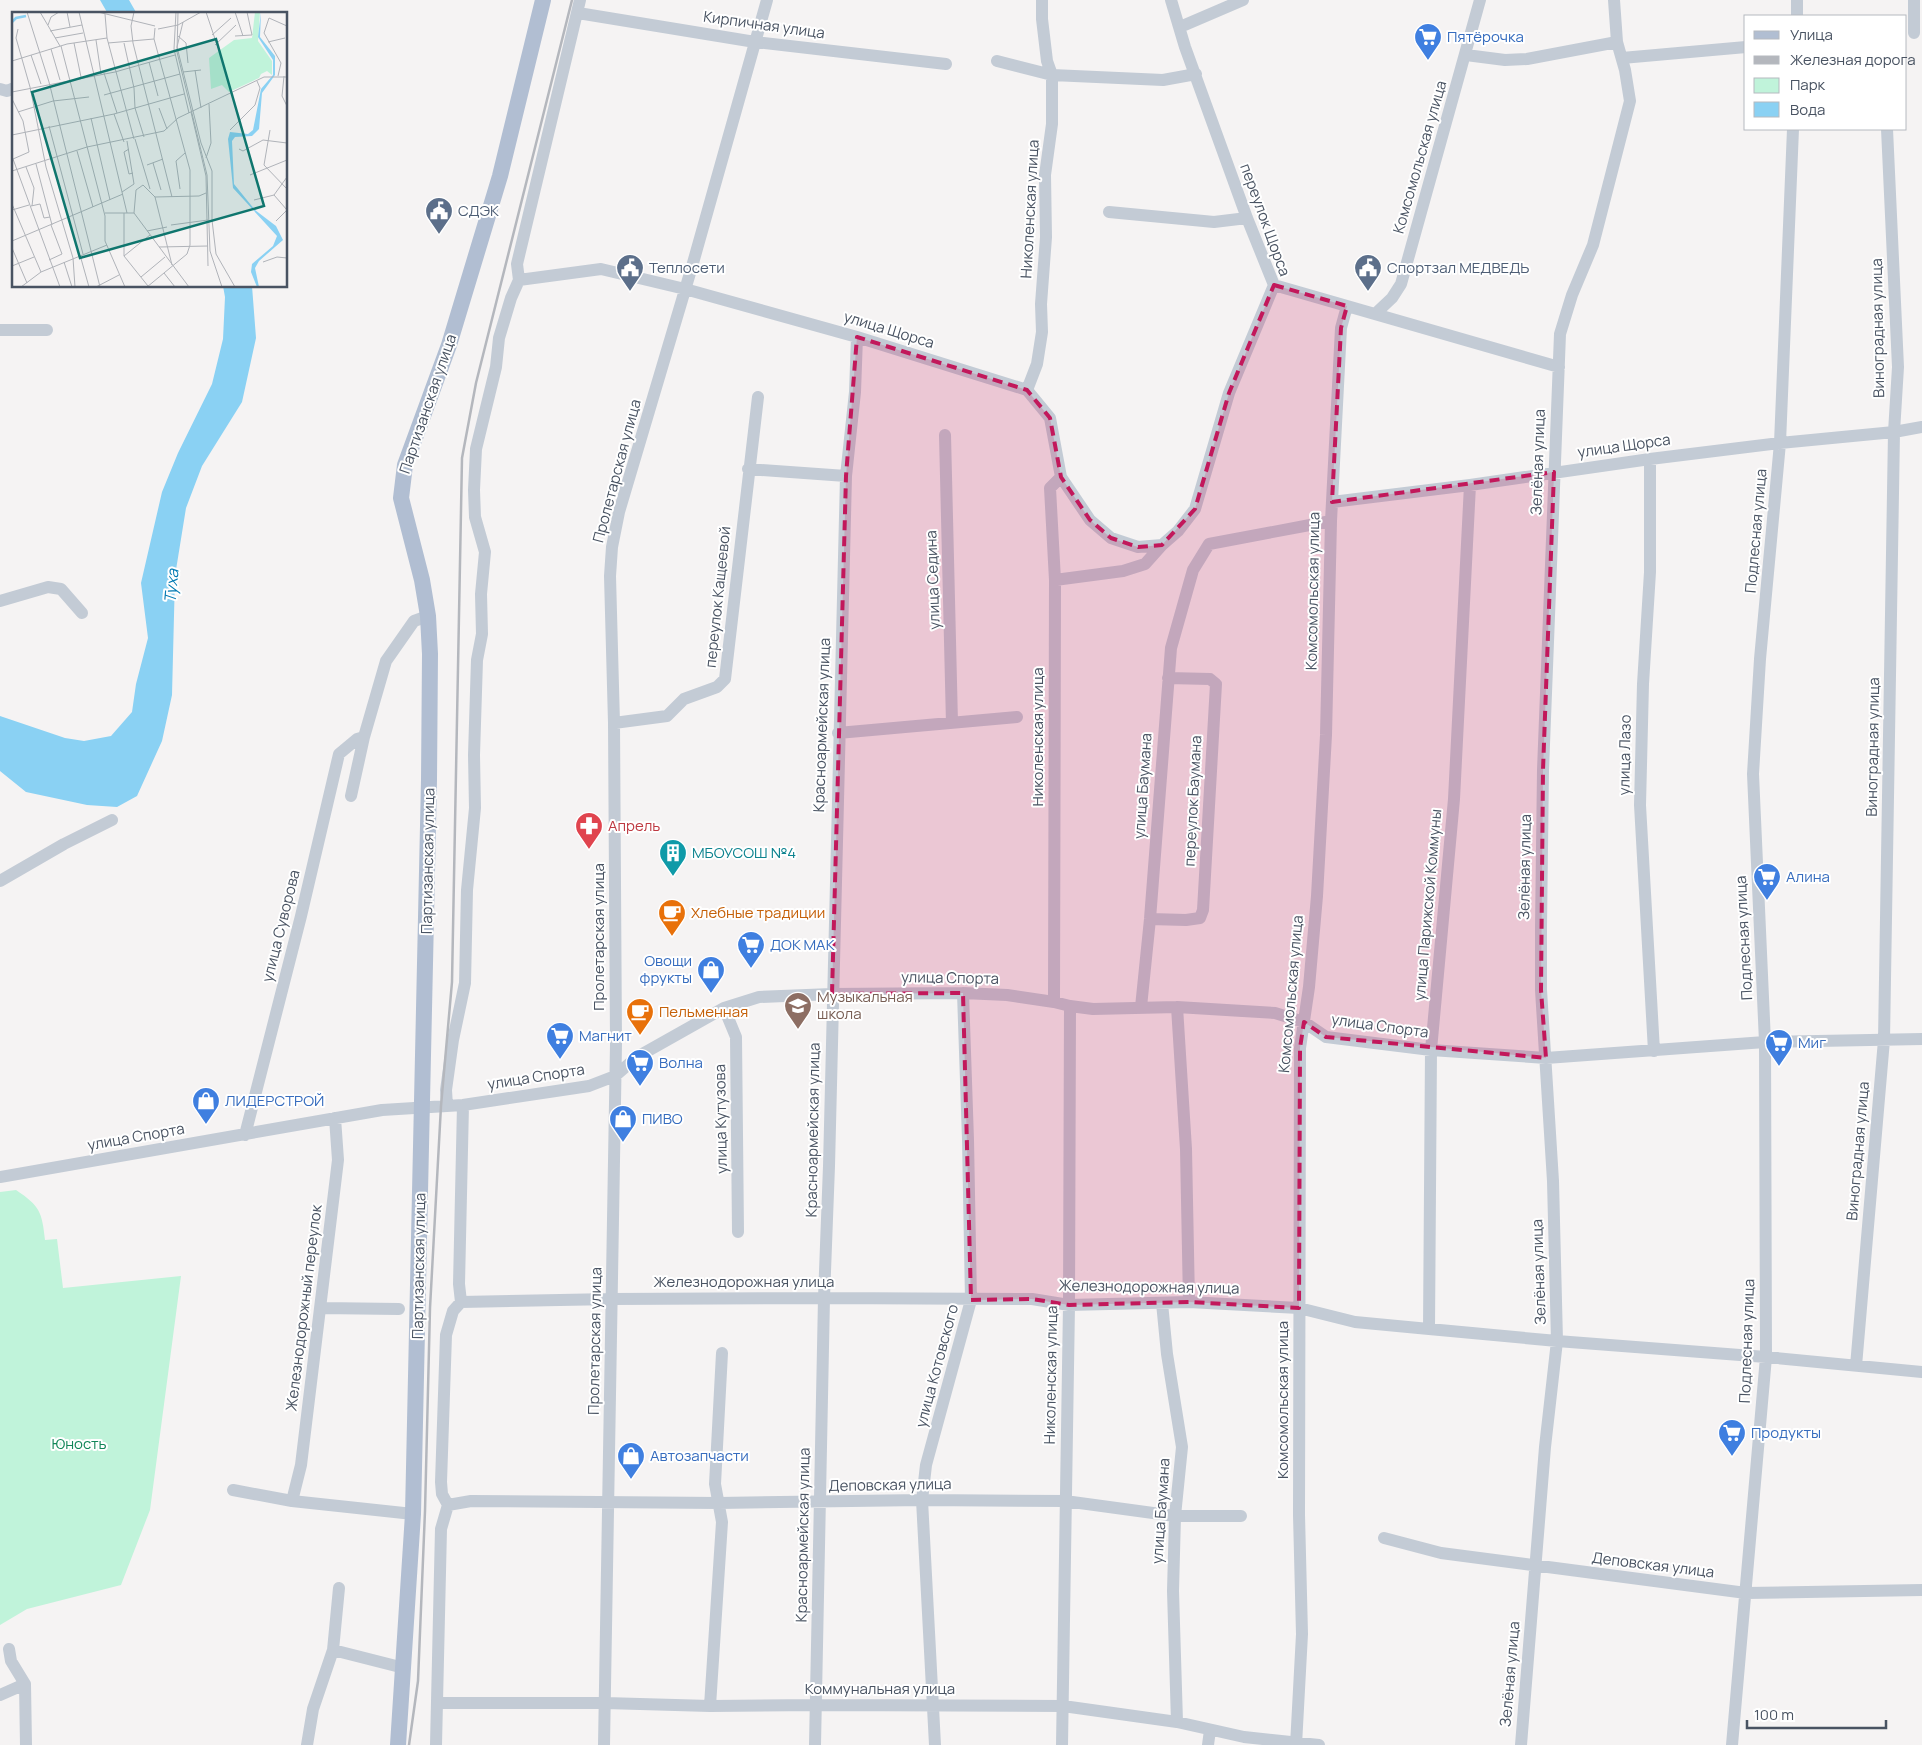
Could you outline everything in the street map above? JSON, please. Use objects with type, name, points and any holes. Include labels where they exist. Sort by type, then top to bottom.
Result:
[{"type":"main road","name":"Партизанская улица","points":[[398,1745],[413,1514],[423,1107],[430,654],[428,616],[422,580],[401,498],[405,465],[449,345],[500,176],[543,0]]},
{"type":"street","name":"Пролетарская улица","points":[[604,1745],[615,1076],[614,723],[610,604],[612,547],[619,512],[767,0]]},
{"type":"street","name":"Николенская улица","points":[[1027,390],[1037,364],[1042,332],[1040,304],[1046,237],[1045,175],[1052,124],[1052,75],[1047,61],[1042,19],[1042,0]]},
{"type":"street","name":"переулок Щорса","points":[[1162,545],[1178,531],[1195,508],[1229,393],[1274,285],[1247,218],[1171,0]]},
{"type":"street","points":[[1180,27],[1244,0]]},
{"type":"street","name":"Комсомольская улица","points":[[1374,314],[1392,298],[1401,284],[1480,0]]},
{"type":"street","name":"Зелёная улица","points":[[1521,1745],[1545,1447],[1557,1341],[1552,1181],[1541,990],[1543,770],[1560,334],[1572,295],[1593,245],[1630,101],[1617,42],[1614,0]]},
{"type":"street","points":[[1797,15],[1798,0]]},
{"type":"street","points":[[1914,0],[1914,33]]},
{"type":"street","points":[[447,1106],[446,1090],[453,1040],[465,983],[467,890],[475,808],[474,755],[477,660],[482,634],[482,580],[485,570],[485,552],[478,534],[475,517],[476,449],[494,376],[498,338],[519,280],[516,264],[579,6]]},
{"type":"street","name":"Кирпичная улица","points":[[579,6],[755,42],[946,64]]},
{"type":"street","points":[[1466,55],[1505,60],[1527,59],[1617,42]]},
{"type":"street","points":[[1622,58],[1744,48]]},
{"type":"street","points":[[997,60],[1052,75],[1163,80],[1196,74]]},
{"type":"street","points":[[0,89],[7,91],[12,89]]},
{"type":"street","name":"Подлесная улица","points":[[1732,1745],[1766,1357],[1765,1042],[1753,774],[1760,659],[1780,443],[1793,130]]},
{"type":"street","name":"Виноградная улица","points":[[1856,1366],[1884,1040],[1894,432],[1898,367],[1887,130]]},
{"type":"street","points":[[1109,212],[1214,222],[1247,218]]},
{"type":"street","name":"улица Щорса","points":[[519,280],[601,269],[685,289],[857,337],[1027,390]]},
{"type":"street","points":[[1274,285],[1559,367]]},
{"type":"street","name":"Комсомольская улица","points":[[1296,1744],[1302,1634],[1299,1515],[1300,1048],[1317,896],[1326,735],[1331,521],[1341,328],[1347,306]]},
{"type":"street","points":[[0,330],[47,330]]},
{"type":"street","name":"Красноармейская улица","points":[[814,1745],[838,733],[846,476],[855,392],[857,337]]},
{"type":"street","points":[[1027,390],[1050,418],[1061,477],[1090,520],[1111,538],[1138,547],[1162,545]]},
{"type":"street","name":"переулок Кащеевой","points":[[614,723],[667,716],[684,699],[717,687],[725,679],[748,469],[758,397]]},
{"type":"street","name":"улица Щорса","points":[[1332,502],[1470,485],[1650,459],[1922,428]]},
{"type":"street","name":"улица Седина","points":[[945,435],[952,723]]},
{"type":"street","name":"улица Лазо","points":[[1650,459],[1650,572],[1643,684],[1640,804],[1654,1051]]},
{"type":"street","points":[[748,469],[846,476]]},
{"type":"street","name":"Николенская улица","points":[[1054,1002],[1055,580],[1050,488],[1061,477]]},
{"type":"street","name":"улица Парижской Коммуны","points":[[1429,1329],[1431,1050],[1454,799],[1470,485]]},
{"type":"street","name":"улица Баумана","points":[[1141,1007],[1150,919],[1171,648],[1193,570],[1209,544],[1331,521]]},
{"type":"street","points":[[1055,580],[1123,571],[1145,564],[1162,545]]},
{"type":"street","points":[[0,601],[48,586],[61,589],[82,613]]},
{"type":"street","points":[[351,796],[364,737],[386,661],[414,621],[428,616]]},
{"type":"street","name":"переулок Баумана","points":[[1150,919],[1186,920],[1200,918],[1203,910],[1216,684],[1210,679],[1168,678]]},
{"type":"street","points":[[838,733],[1017,717]]},
{"type":"street","name":"улица Суворова","points":[[245,1135],[301,916],[339,754],[357,739],[364,737]]},
{"type":"street","points":[[0,881],[64,844],[112,820]]},
{"type":"street","name":"улица Спорта","points":[[0,1177],[382,1110],[463,1105],[589,1086],[615,1076],[638,1058],[724,1008],[759,997],[832,994],[963,993],[1007,995],[1093,1008],[1177,1007],[1276,1012],[1304,1022],[1326,1037],[1431,1050],[1546,1058],[1765,1042],[1922,1039]]},
{"type":"street","name":"улица Котовского","points":[[934,1745],[934,1706],[922,1500],[926,1465],[971,1300],[963,993]]},
{"type":"street","name":"Николенская улица","points":[[1062,1745],[1069,1305],[1070,1006]]},
{"type":"street","points":[[1177,1007],[1186,1149],[1189,1302]]},
{"type":"street","name":"улица Кутузова","points":[[724,1008],[736,1037],[738,1232]]},
{"type":"street","points":[[461,1302],[459,1284],[463,1105]]},
{"type":"street","name":"Железнодорожный переулок","points":[[292,1501],[301,1465],[338,1160],[335,1118]]},
{"type":"street","name":"Железнодорожная улица","points":[[461,1302],[824,1298],[1032,1299],[1069,1305],[1189,1302],[1299,1308],[1355,1322],[1922,1372]]},
{"type":"street","name":"Партизанская улица","points":[[448,1505],[442,1494],[441,1482],[446,1335],[453,1311],[461,1302]]},
{"type":"street","name":"улица Баумана","points":[[1162,1303],[1167,1354],[1182,1447],[1175,1516],[1173,1591],[1177,1722]]},
{"type":"street","points":[[321,1308],[399,1308]]},
{"type":"street","points":[[710,1706],[722,1522],[715,1484],[722,1353]]},
{"type":"street","points":[[233,1490],[292,1501],[413,1514]]},
{"type":"street","name":"Деповская улица","points":[[448,1505],[471,1501],[719,1503],[1065,1500],[1175,1516],[1241,1516]]},
{"type":"street","points":[[436,1745],[441,1529],[448,1505]]},
{"type":"street","name":"Деповская улица","points":[[1384,1538],[1441,1553],[1536,1567],[1746,1593],[1922,1590]]},
{"type":"street","points":[[306,1745],[313,1709],[333,1650],[339,1588]]},
{"type":"street","points":[[9,1649],[11,1661],[25,1684],[26,1745]]},
{"type":"street","points":[[333,1650],[404,1668]]},
{"type":"street","points":[[0,1695],[25,1684]]},
{"type":"street","name":"Коммунальная улица","points":[[438,1703],[605,1703],[710,1706],[1063,1706],[1177,1722],[1244,1738],[1318,1745]]},
{"type":"street","points":[[1208,1745],[1210,1730]]},
{"type":"highlighted area","points":[[1274,285],[1347,306],[1341,328],[1332,502],[1554,472],[1543,770],[1541,990],[1546,1058],[1326,1037],[1304,1022],[1300,1048],[1299,1308],[1189,1302],[1069,1305],[1032,1299],[971,1300],[963,993],[832,994],[846,476],[857,337],[1027,390],[1050,418],[1061,477],[1090,520],[1111,538],[1138,547],[1162,545],[1195,509],[1229,393]]},
{"type":"green space","name":"Юность","points":[[16,1190],[35,1205],[38,1210],[43,1223],[45,1240],[57,1239],[63,1288],[181,1276],[150,1510],[121,1585],[27,1609],[0,1625],[0,1192]]},
{"type":"water","points":[[100,0],[129,0],[136,12],[107,12]]},
{"type":"water","name":"Туха","points":[[223,288],[252,288],[256,338],[242,402],[202,466],[186,508],[175,576],[172,695],[162,741],[137,796],[117,807],[87,805],[26,792],[0,771],[0,716],[65,738],[84,741],[111,736],[132,712],[136,684],[148,638],[141,583],[162,492],[178,453],[212,384],[223,339],[225,297]]},
{"type":"railway","points":[[409,1745],[418,1681],[425,1511],[430,1308],[441,1106],[452,982],[462,458],[476,383],[572,0]]},
{"type":"place","name":"Пятёрочка","points":[[1428,61]]},
{"type":"place","name":"СДЭК","points":[[439,235]]},
{"type":"place","name":"Теплосети","points":[[630,292]]},
{"type":"place","name":"Спортзал МЕДВЕДЬ","points":[[1368,292]]},
{"type":"place","name":"Апрель","points":[[589,850]]},
{"type":"place","name":"МБОУСОШ №4","points":[[673,877]]},
{"type":"place","name":"Алина","points":[[1767,901]]},
{"type":"place","name":"Хлебные традиции","points":[[672,937]]},
{"type":"place","name":"ДОК МАК","points":[[751,969]]},
{"type":"place","name":"Овощи фрукты","points":[[711,994]]},
{"type":"place","name":"Музыкальная школа","points":[[798,1030]]},
{"type":"place","name":"Пельменная","points":[[640,1036]]},
{"type":"place","name":"Магнит","points":[[560,1060]]},
{"type":"place","name":"Миг","points":[[1779,1067]]},
{"type":"place","name":"Волна","points":[[640,1087]]},
{"type":"place","name":"ЛИДЕРСТРОЙ","points":[[206,1125]]},
{"type":"place","name":"ПИВО","points":[[623,1143]]},
{"type":"place","name":"Продукты","points":[[1732,1457]]},
{"type":"place","name":"Автозапчасти","points":[[631,1480]]}]
